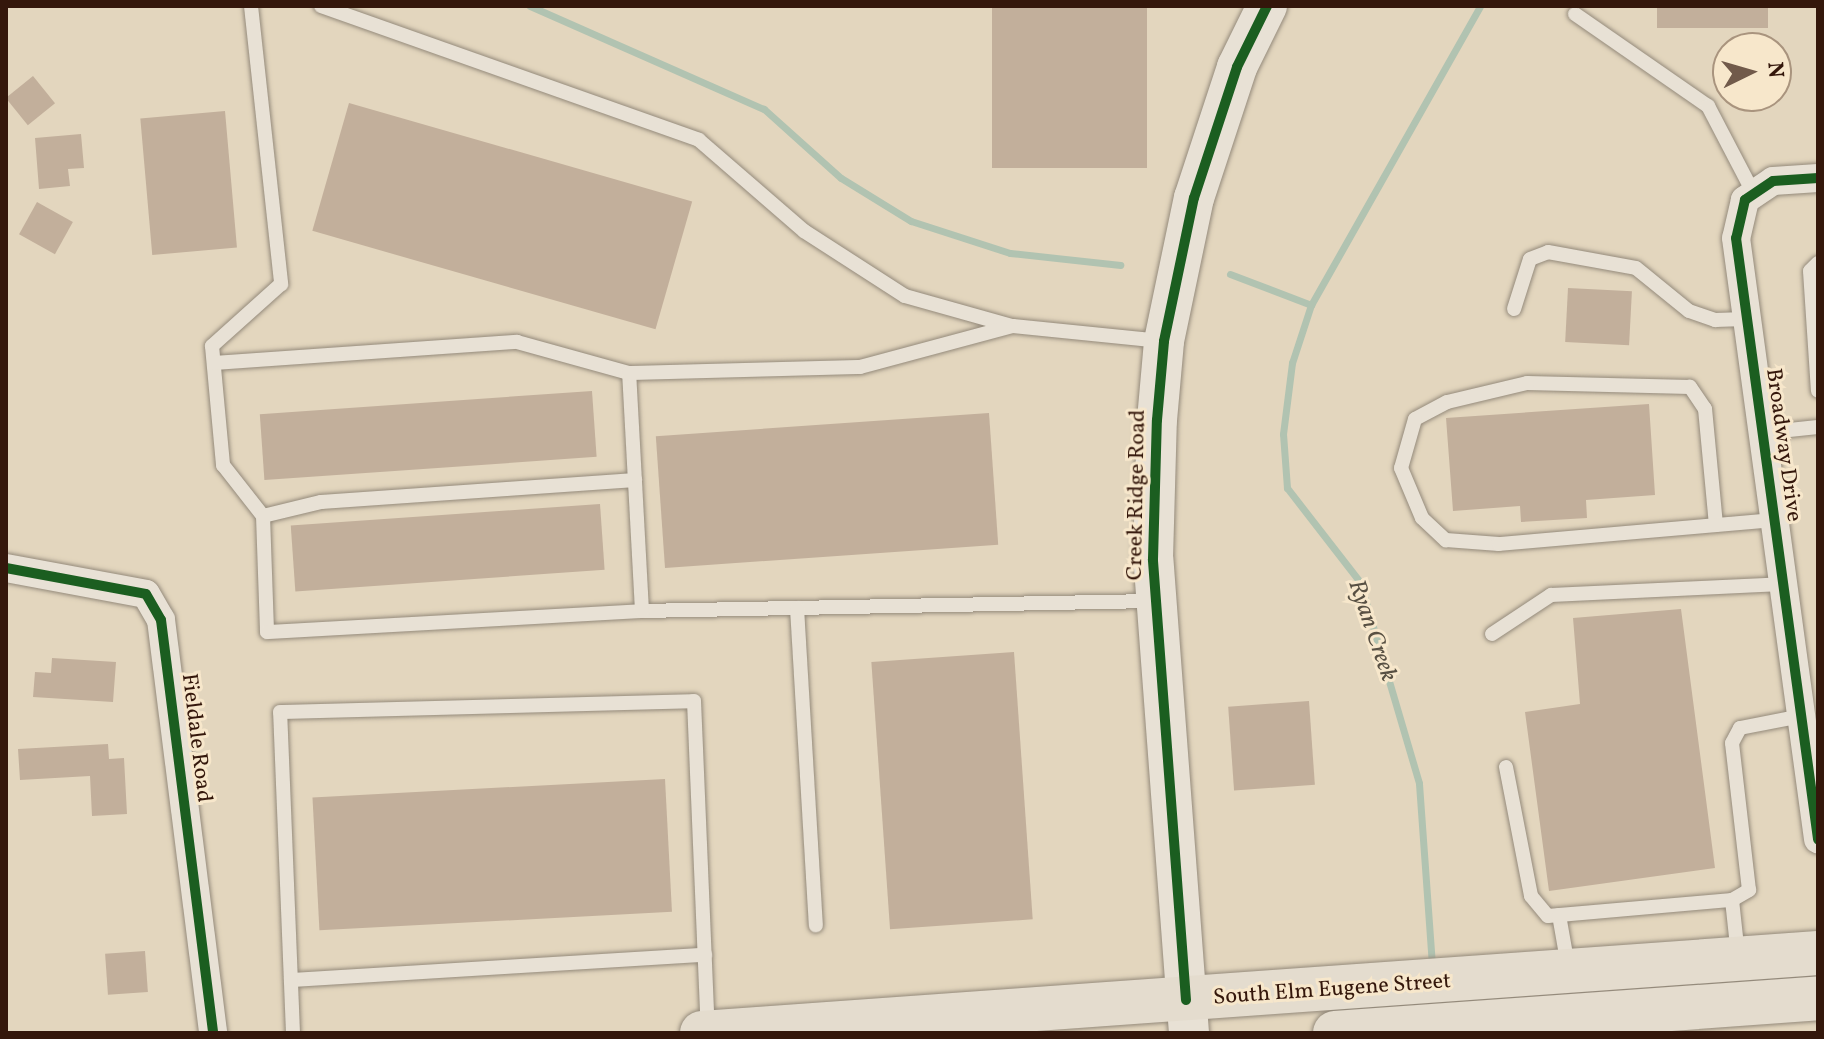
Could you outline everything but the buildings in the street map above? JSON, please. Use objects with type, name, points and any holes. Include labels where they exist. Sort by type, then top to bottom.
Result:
[{"type":"main road","name":"Creek Ridge Road","points":[[1188,1016],[1156,601],[1153,470],[1164,341],[1212,136],[1267,6]]},
{"type":"main road","name":"South Elm Eugene Street","points":[[702,1033],[1188,1016],[1378,986],[1818,953]]},
{"type":"main road","name":"South Elm Eugene Street","points":[[1335,1033],[1521,1019],[1642,1022],[1818,998]]},
{"type":"street","points":[[1750,197],[1773,181],[1818,178]]},
{"type":"street","name":"Broadway Drive","points":[[1750,197],[1736,238],[1818,839]]},
{"type":"street","name":"Fieldale Road","points":[[6,568],[146,594],[161,620],[213,1033]]},
{"type":"lane","points":[[251,6],[281,284],[212,346],[223,465],[263,516],[267,632],[642,611],[1156,601]]},
{"type":"lane","points":[[321,6],[699,140],[804,231],[905,296],[1012,326],[1164,341]]},
{"type":"lane","points":[[1575,14],[1708,106],[1750,197]]},
{"type":"lane","points":[[1514,309],[1530,259],[1548,252],[1636,268],[1689,311],[1745,319]]},
{"type":"lane","points":[[1818,263],[1810,271],[1818,391]]},
{"type":"lane","points":[[214,363],[517,342],[629,373],[860,367],[1012,326]]},
{"type":"lane","points":[[629,373],[642,611]]},
{"type":"lane","points":[[1716,525],[1705,409],[1690,387],[1527,383],[1447,402],[1415,419],[1401,468],[1422,518],[1446,540],[1499,544],[1716,525],[1773,520]]},
{"type":"lane","points":[[1761,433],[1818,427]]},
{"type":"lane","points":[[263,516],[321,502],[635,480]]},
{"type":"lane","points":[[1492,634],[1551,595],[1782,584]]},
{"type":"lane","points":[[797,608],[816,925]]},
{"type":"lane","points":[[293,1033],[280,712],[694,701],[708,1033]]},
{"type":"lane","points":[[1506,767],[1531,896],[1548,916],[1732,900],[1749,890],[1732,743],[1740,728],[1801,716]]},
{"type":"lane","points":[[1732,900],[1739,959]]},
{"type":"lane","points":[[1549,974],[1559,915]]},
{"type":"lane","points":[[291,980],[705,955]]},
{"type":"waterway","points":[[530,6],[764,109],[841,178],[911,221],[1010,253],[1120,265]]},
{"type":"waterway","name":"Ryan Creek","points":[[1432,965],[1419,783],[1360,582],[1287,488],[1283,434],[1292,363],[1311,305],[1480,6]]},
{"type":"waterway","points":[[1230,274],[1311,305]]},
{"type":"cycle path","points":[[1186,1000],[1153,559],[1157,420],[1164,341],[1194,198],[1237,67],[1267,6]]},
{"type":"cycle path","points":[[1818,178],[1773,181],[1745,200],[1736,238],[1818,839]]},
{"type":"cycle path","points":[[6,568],[146,594],[161,620],[213,1033]]}]
